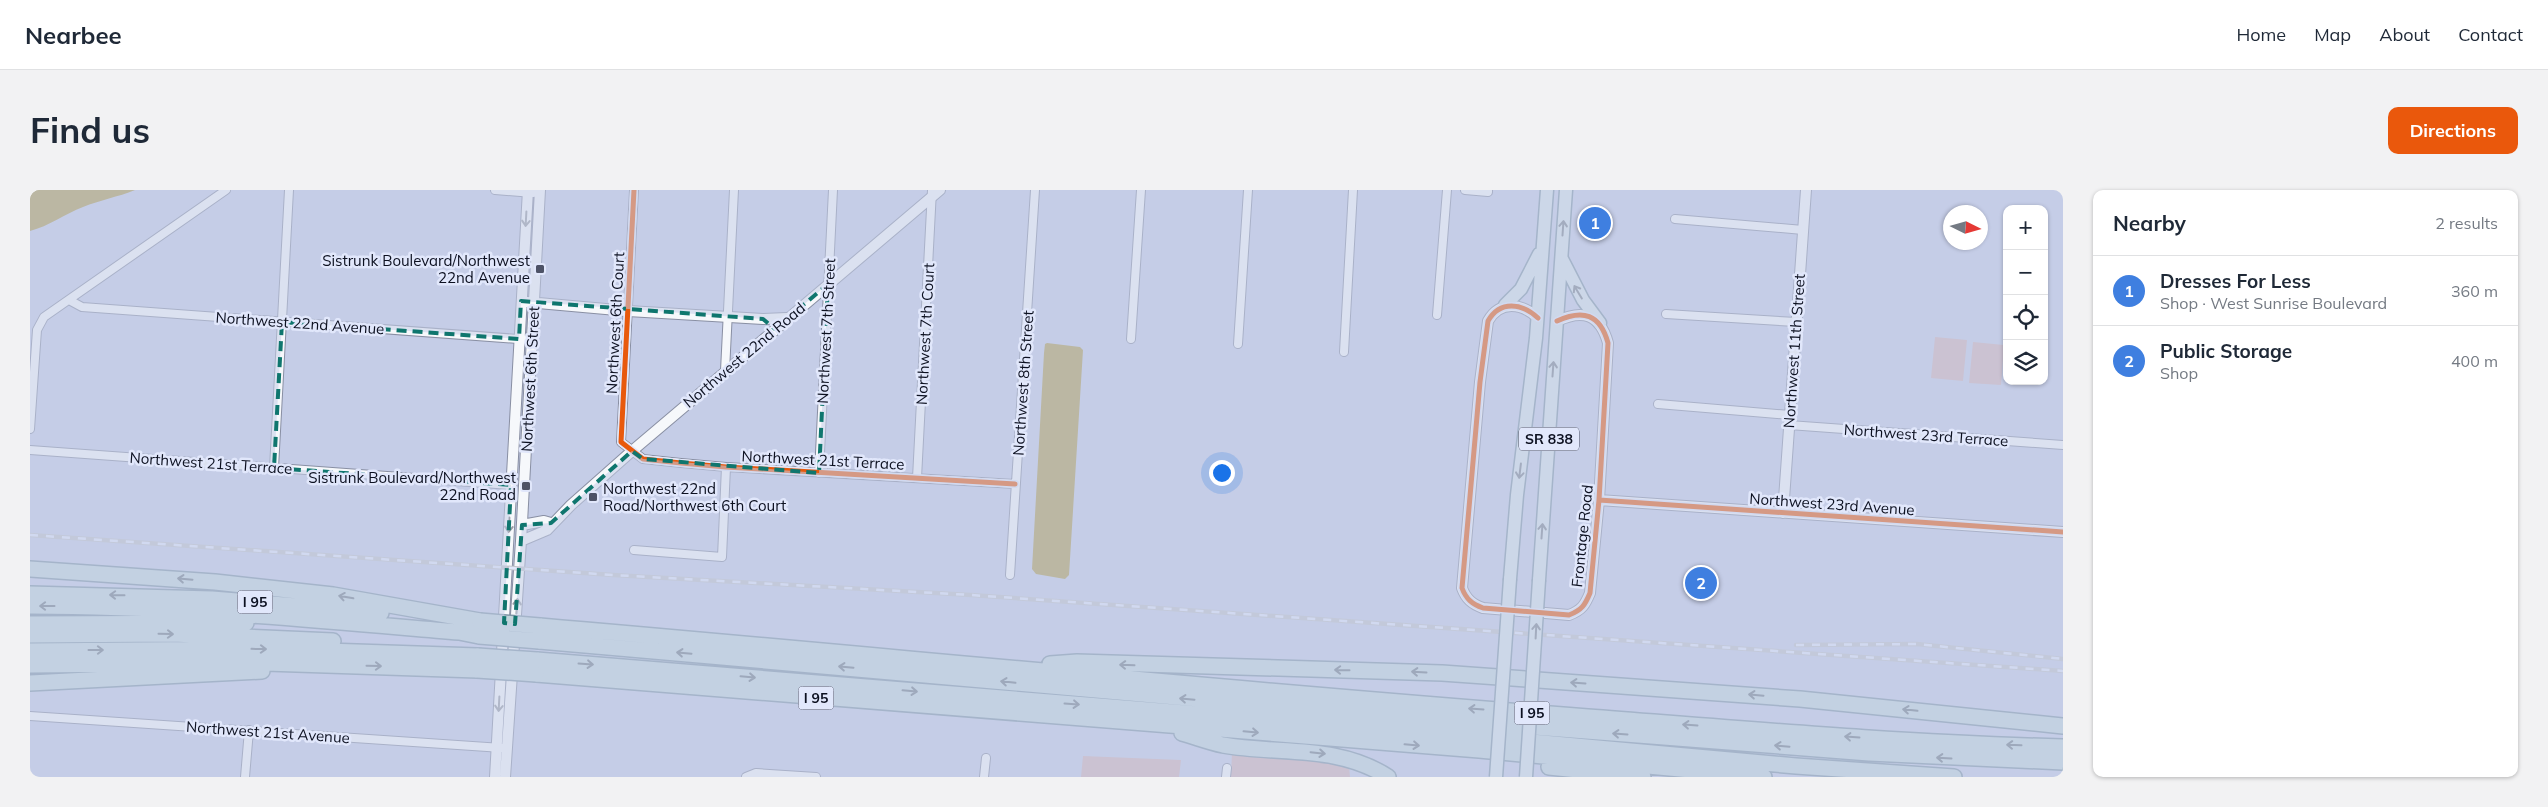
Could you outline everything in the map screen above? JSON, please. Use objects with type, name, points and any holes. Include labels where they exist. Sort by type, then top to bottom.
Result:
[{"type":"highway","points":[[30,570],[215,582],[333,595],[480,628]]},
{"type":"highway","name":"I 95","points":[[30,594],[212,599],[480,628],[1002,666],[1332,697],[1823,735],[2063,747]]},
{"type":"highway","points":[[30,606],[231,613],[458,632],[480,628]]},
{"type":"highway","points":[[30,624],[257,623],[480,628]]},
{"type":"highway","points":[[539,633],[1360,714],[1854,752],[2063,762]]},
{"type":"highway","points":[[30,635],[247,636],[399,646],[449,654],[478,663]]},
{"type":"highway","points":[[30,651],[243,649],[449,654]]},
{"type":"highway","points":[[1002,666],[1077,662],[1391,671],[1800,699],[2063,726]]},
{"type":"highway","name":"I 95","points":[[30,665],[478,663],[1150,724],[1479,750],[1764,777]]},
{"type":"highway","points":[[30,683],[229,675],[325,665]]},
{"type":"highway","points":[[536,667],[1478,736],[1796,766],[1954,777]]},
{"type":"highway","points":[[1150,724],[1223,745],[1344,757],[1388,777]]},
{"type":"highway","points":[[1479,750],[1548,767],[1643,777]]},
{"type":"main road","name":"SR 838","points":[[1496,777],[1517,495],[1538,318],[1548,190]]},
{"type":"main road","name":"SR 838","points":[[1526,777],[1566,190]]},
{"type":"main road","points":[[1505,306],[1527,279],[1543,245]]},
{"type":"main road","points":[[1561,258],[1583,300],[1600,323]]},
{"type":"street","points":[[30,429],[37,330],[44,317],[226,190]]},
{"type":"street","points":[[274,468],[289,190]]},
{"type":"street","points":[[495,190],[540,192]]},
{"type":"street","name":"Northwest 6th Court","points":[[632,451],[621,442],[634,190]]},
{"type":"street","points":[[725,371],[734,190]]},
{"type":"street","name":"Northwest 7th Street","points":[[819,473],[833,190]]},
{"type":"street","name":"Northwest 22nd Road","points":[[521,541],[541,534],[632,451],[932,194],[940,190]]},
{"type":"street","name":"Northwest 8th Street","points":[[1010,575],[1035,190]]},
{"type":"street","points":[[1132,339],[1141,190]]},
{"type":"street","points":[[1238,344],[1248,190]]},
{"type":"street","points":[[1344,352],[1353,190]]},
{"type":"street","points":[[1436,315],[1447,190]]},
{"type":"street","points":[[1465,190],[1488,192],[1488,190]]},
{"type":"street","name":"Northwest 11th Street","points":[[1783,513],[1806,190]]},
{"type":"street","name":"Northwest 6th Street","points":[[505,777],[502,748],[511,485],[528,191]]},
{"type":"street","name":"Northwest 6th Street","points":[[495,777],[502,748],[521,541],[540,192]]},
{"type":"street","name":"Northwest 7th Court","points":[[918,478],[932,194]]},
{"type":"street","points":[[1675,219],[1803,230]]},
{"type":"street","name":"Northwest 22nd Avenue","points":[[69,300],[82,307],[532,340]]},
{"type":"street","points":[[521,301],[628,311],[762,319],[787,318]]},
{"type":"street","points":[[1505,306],[1522,306],[1538,318]]},
{"type":"street","name":"Frontage Road","points":[[1505,306],[1492,314],[1486,336],[1469,496],[1462,588],[1465,597],[1474,605],[1483,608],[1569,615],[1579,612],[1585,605],[1590,593],[1599,500],[1609,352],[1606,334],[1600,323]]},
{"type":"street","points":[[1556,321],[1577,314],[1600,323]]},
{"type":"street","points":[[1666,314],[1796,322]]},
{"type":"street","points":[[762,319],[775,329]]},
{"type":"street","name":"Northwest 23rd Terrace","points":[[1658,404],[1789,420],[2063,445]]},
{"type":"street","name":"Northwest 21st Terrace","points":[[30,450],[511,485]]},
{"type":"street","name":"Northwest 21st Terrace","points":[[632,451],[643,459],[726,467],[1015,484]]},
{"type":"street","points":[[634,550],[722,557],[726,467]]},
{"type":"street","name":"Northwest 23rd Avenue","points":[[1599,500],[2063,532]]},
{"type":"street","points":[[522,525],[544,521],[551,523]]},
{"type":"street","name":"Northwest 21st Avenue","points":[[30,716],[502,748]]},
{"type":"street","points":[[245,777],[249,730]]},
{"type":"street","points":[[984,777],[986,758]]},
{"type":"street","points":[[1226,768],[1226,777]]},
{"type":"street","points":[[747,776],[756,773],[816,777]]},
{"type":"highlighted area","points":[[828,284],[819,473],[643,459],[632,451],[551,523],[522,525],[515,624],[504,623],[511,485],[274,468],[282,322],[519,339],[521,301],[763,319],[775,329]]},
{"type":"shaded area","points":[[30,190],[135,190],[83,207],[30,231]]},
{"type":"shaded area","points":[[1935,337],[1967,340],[1963,381],[1931,378]]},
{"type":"shaded area","points":[[1973,342],[2003,345],[2001,385],[1969,383]]},
{"type":"shaded area","points":[[1045,344],[1080,347],[1083,350],[1069,575],[1065,579],[1036,574],[1032,569],[1044,353]]},
{"type":"shaded area","points":[[1232,752],[1329,762],[1349,766],[1350,777],[1231,777]]},
{"type":"shaded area","points":[[1083,756],[1181,760],[1179,777],[1081,777]]},
{"type":"railway","points":[[30,535],[613,575],[971,595],[2063,671]]},
{"type":"railway","points":[[1796,645],[1917,644],[2063,659]]},
{"type":"cycle path","points":[[634,190],[621,442],[643,459],[726,467],[1015,484]]},
{"type":"cycle path","points":[[1538,318],[1525,309],[1512,306],[1499,310],[1488,321],[1480,382],[1462,588],[1470,601],[1483,608],[1569,615],[1582,607],[1590,593],[1599,500],[1608,343],[1605,333],[1600,326],[1589,317],[1575,315],[1557,321]]},
{"type":"cycle path","points":[[1599,500],[2063,532]]},
{"type":"place","name":"Dresses For Less","points":[[1595,223]]},
{"type":"place","name":"Sistrunk Boulevard/Northwest 22nd Avenue","points":[[540,269]]},
{"type":"place","name":"Sistrunk Boulevard/Northwest 22nd Road","points":[[526,486]]},
{"type":"place","name":"Northwest 22nd Road/Northwest 6th Court","points":[[593,497]]},
{"type":"place","name":"Public Storage","points":[[1701,583]]}]
